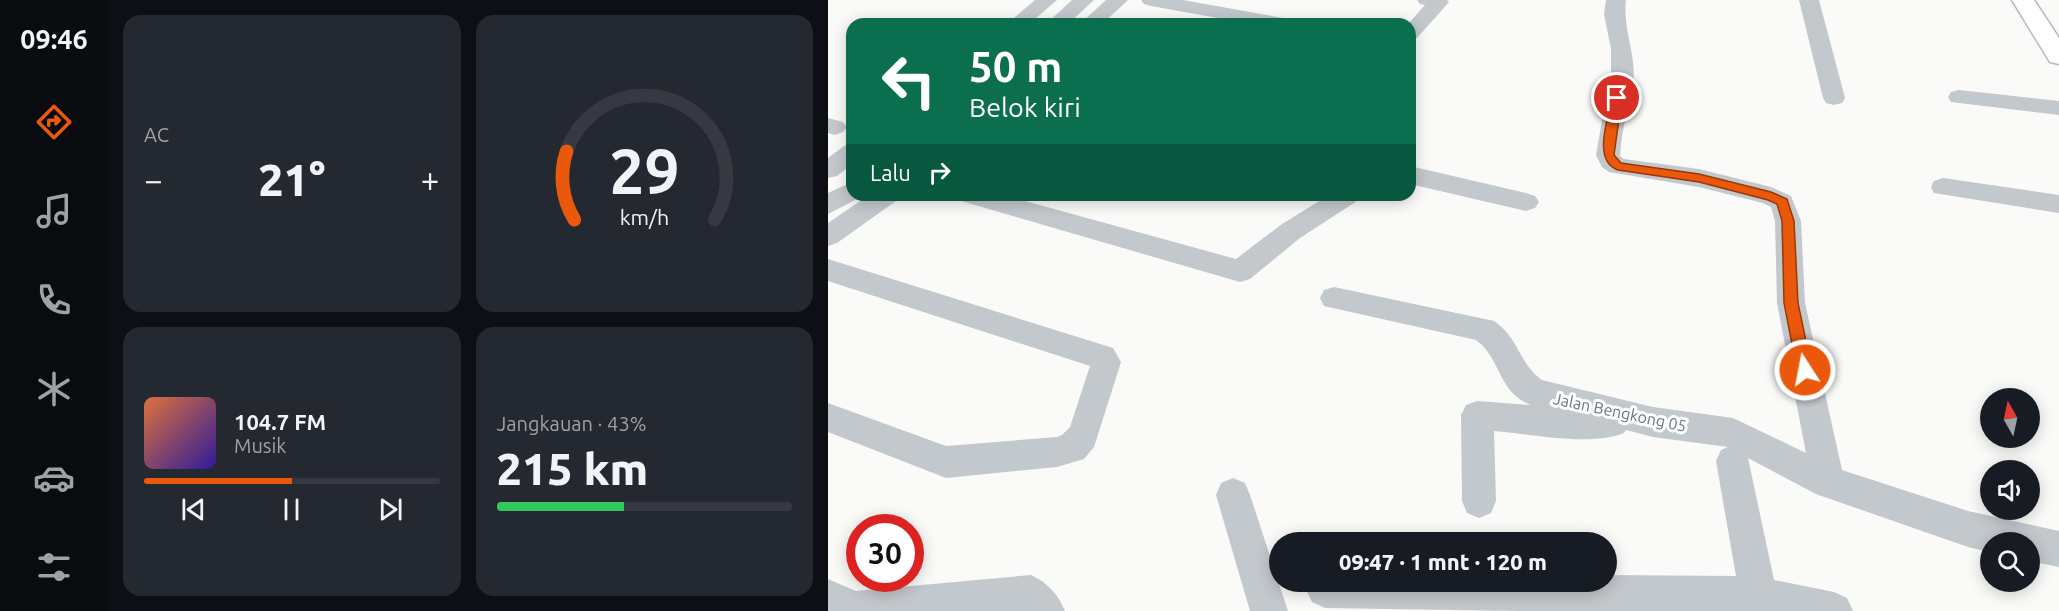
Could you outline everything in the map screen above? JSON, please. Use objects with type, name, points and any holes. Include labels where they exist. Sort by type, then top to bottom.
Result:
[{"type":"street","points":[[1024,18],[1047,0]]},
{"type":"street","points":[[1063,18],[1084,0]]},
{"type":"street","points":[[1097,18],[1118,0]]},
{"type":"street","points":[[1150,0],[1250,18]]},
{"type":"street","points":[[1416,27],[1439,2],[1427,0]]},
{"type":"street","points":[[1616,0],[1614,14],[1621,49],[1622,82],[1617,98],[1608,155],[1611,161],[1618,166],[1699,178],[1771,196],[1782,202],[1788,221],[1791,303],[1828,482]]},
{"type":"street","points":[[1809,0],[1834,98]]},
{"type":"street","points":[[2023,0],[2059,57]]},
{"type":"street","points":[[1959,97],[2059,108]]},
{"type":"street","points":[[828,170],[846,156]]},
{"type":"street","points":[[1416,176],[1526,202]]},
{"type":"street","points":[[1943,187],[2059,204]]},
{"type":"street","points":[[828,205],[846,194]]},
{"type":"street","points":[[828,236],[878,201]]},
{"type":"street","points":[[991,201],[1240,271],[1291,231],[1338,201]]},
{"type":"street","points":[[828,270],[1102,357],[1106,362],[1083,436],[1072,448],[1057,452],[946,462],[828,417]]},
{"type":"street","name":"Jalan Bengkong 05","points":[[1334,298],[1484,330],[1498,340],[1516,379],[1533,392],[1653,422],[1733,433],[1828,482],[1980,533]]},
{"type":"street","points":[[1479,501],[1477,415],[1584,424],[1653,422]]},
{"type":"street","points":[[1733,462],[1758,595]]},
{"type":"street","points":[[1233,495],[1269,611]]},
{"type":"street","name":"Jalan Bengkong 05","points":[[2040,545],[2059,549]]},
{"type":"street","points":[[1399,592],[1669,603],[1758,595],[1834,611]]},
{"type":"street","points":[[828,598],[856,609],[1031,594],[1046,611]]},
{"type":"route","points":[[1617,98],[1608,155],[1611,161],[1618,166],[1699,178],[1771,196],[1782,202],[1788,221],[1791,303],[1805,370]]}]
